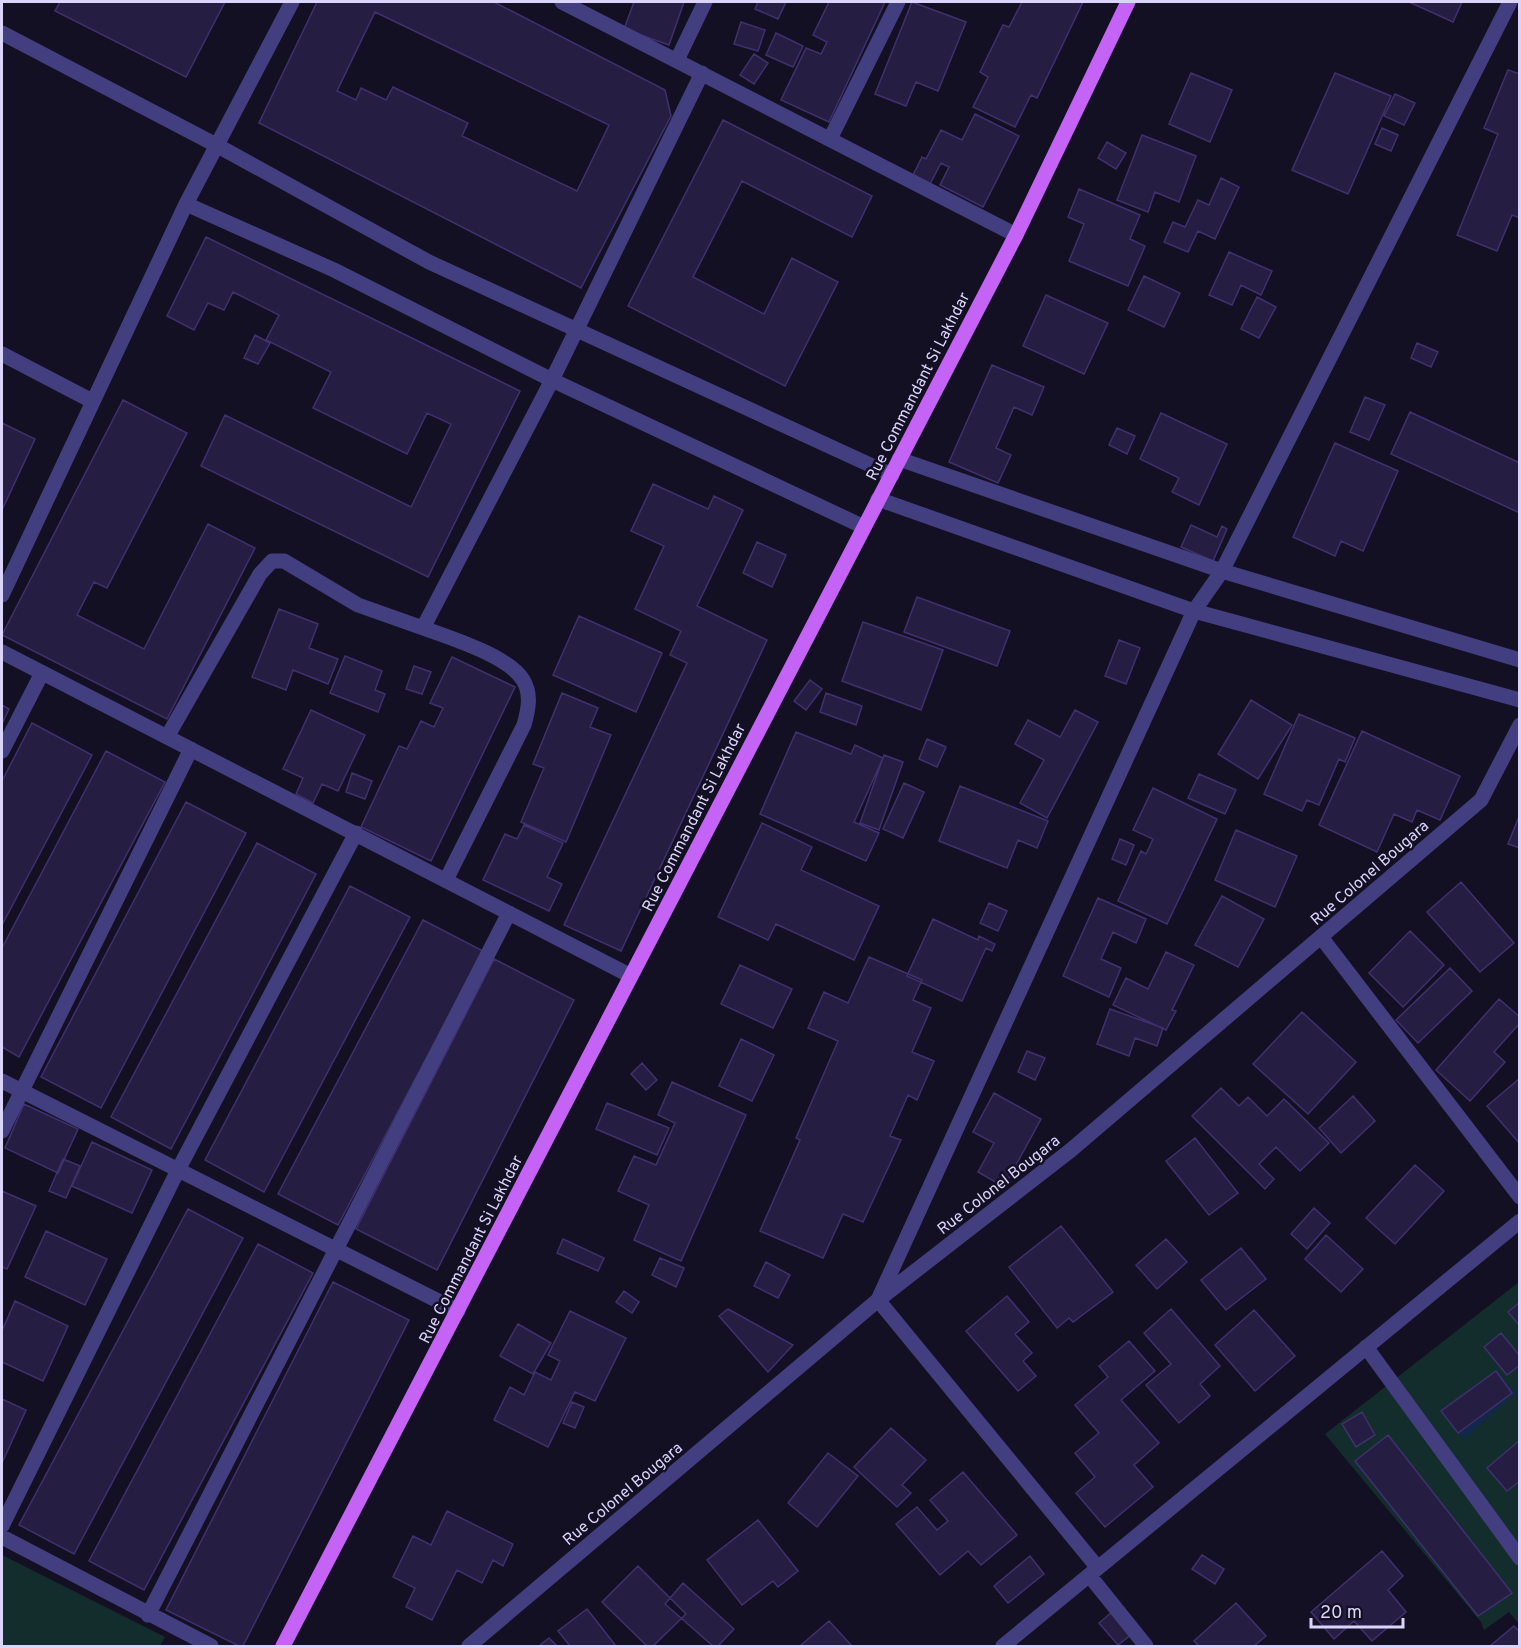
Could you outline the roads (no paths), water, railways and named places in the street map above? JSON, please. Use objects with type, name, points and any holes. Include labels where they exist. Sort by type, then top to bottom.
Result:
[{"type":"main road","name":"Rue Commandant Si Lakhdar","points":[[283,1647],[1016,235],[1128,2]]},
{"type":"street","points":[[2,595],[186,204],[292,2]]},
{"type":"street","points":[[562,2],[1016,235]]},
{"type":"street","points":[[677,60],[705,2]]},
{"type":"street","points":[[830,139],[898,2]]},
{"type":"street","points":[[1146,1647],[1093,1571],[878,1300],[1194,611],[1222,571],[1510,2]]},
{"type":"street","points":[[2,33],[218,146],[429,262],[892,475]]},
{"type":"street","points":[[423,628],[552,380],[574,329],[702,73]]},
{"type":"street","points":[[186,204],[334,270],[552,380],[864,527]]},
{"type":"street","points":[[2,354],[92,401]]},
{"type":"street","points":[[899,459],[1222,571],[1520,660]]},
{"type":"street","points":[[878,499],[1194,611],[1520,700]]},
{"type":"street","points":[[167,737],[260,574],[272,561],[284,561],[358,605],[490,653],[523,679],[530,705],[524,725],[446,880]]},
{"type":"street","points":[[2,652],[631,976]]},
{"type":"street","points":[[2,751],[42,673]]},
{"type":"street","name":"Rue Colonel Bougara","points":[[469,1647],[878,1300],[1071,1150],[1481,800],[1520,725]]},
{"type":"street","points":[[2,1131],[191,749]]},
{"type":"street","points":[[2,1526],[178,1170],[356,833]]},
{"type":"street","points":[[148,1615],[509,913]]},
{"type":"street","points":[[1321,937],[1520,1197]]},
{"type":"street","points":[[2,1081],[458,1311]]},
{"type":"street","points":[[1003,1647],[1520,1221]]},
{"type":"street","points":[[1366,1347],[1520,1558]]},
{"type":"street","points":[[2,1537],[211,1647]]},
{"type":"water","points":[[1497,1371],[1516,1393],[1464,1439],[1445,1417]]}]
